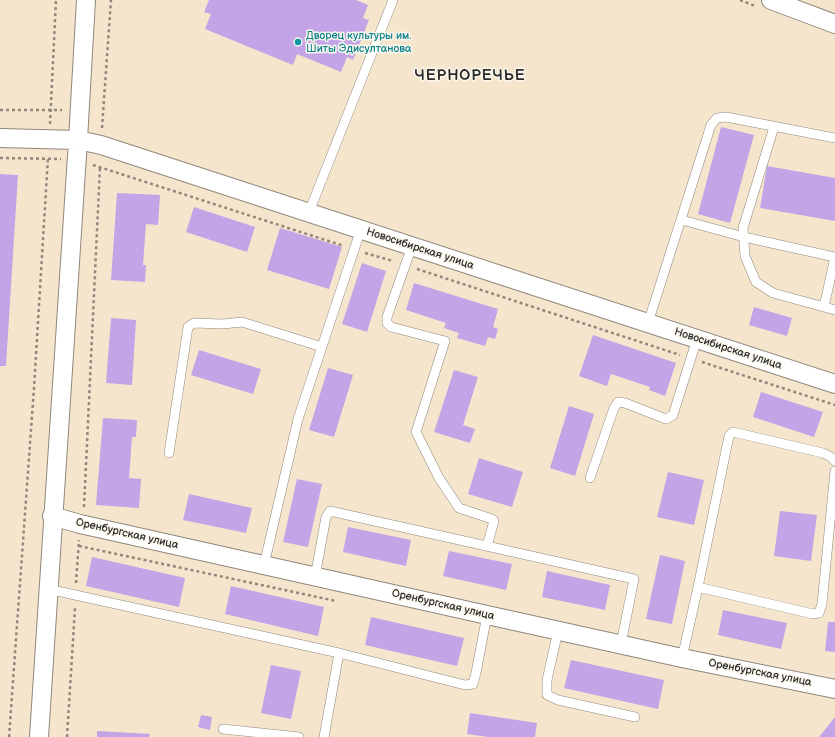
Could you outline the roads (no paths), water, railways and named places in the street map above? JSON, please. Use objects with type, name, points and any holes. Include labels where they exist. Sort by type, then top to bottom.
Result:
[{"type":"street","points":[[39,737],[86,0]]},
{"type":"street","points":[[772,0],[835,24]]},
{"type":"street","name":"Новосибирская улица","points":[[0,138],[49,138],[78,140],[101,145],[835,384]]},
{"type":"street","name":"Оренбургская улица","points":[[52,516],[80,524],[558,631],[682,658],[835,688]]},
{"type":"lane","points":[[309,212],[393,0]]},
{"type":"lane","points":[[648,323],[711,125],[717,118],[726,117],[835,138]]},
{"type":"lane","points":[[774,127],[743,228],[745,256],[756,282],[773,293],[835,310]]},
{"type":"lane","points":[[682,220],[744,237],[835,257],[824,307]]},
{"type":"lane","points":[[264,565],[298,419],[361,230]]},
{"type":"lane","points":[[412,246],[387,317],[387,323],[391,327],[445,341],[416,432],[439,478],[460,508],[494,521],[487,546]]},
{"type":"lane","points":[[169,453],[188,327],[194,323],[223,324],[242,322],[322,347]]},
{"type":"lane","points":[[590,478],[614,408],[618,402],[625,403],[666,419],[673,415],[696,339]]},
{"type":"lane","points":[[682,658],[729,436],[733,432],[823,454],[830,456],[835,461]]},
{"type":"lane","points":[[698,587],[814,614],[819,613],[822,604],[832,526],[835,471]]},
{"type":"lane","points":[[315,577],[326,517],[330,511],[634,579],[620,644]]},
{"type":"lane","points":[[48,589],[339,653],[465,685],[473,684],[487,615]]},
{"type":"lane","points":[[558,631],[546,680],[547,695],[558,700],[635,717]]},
{"type":"lane","points":[[324,737],[339,653]]},
{"type":"lane","points":[[223,729],[299,737]]},
{"type":"place","name":"Дворец культуры им. Шиты Эдисултанова","points":[[298,42]]},
{"type":"district","name":"ЧЕРНОРЕЧЬЕ","points":[[470,76]]}]
